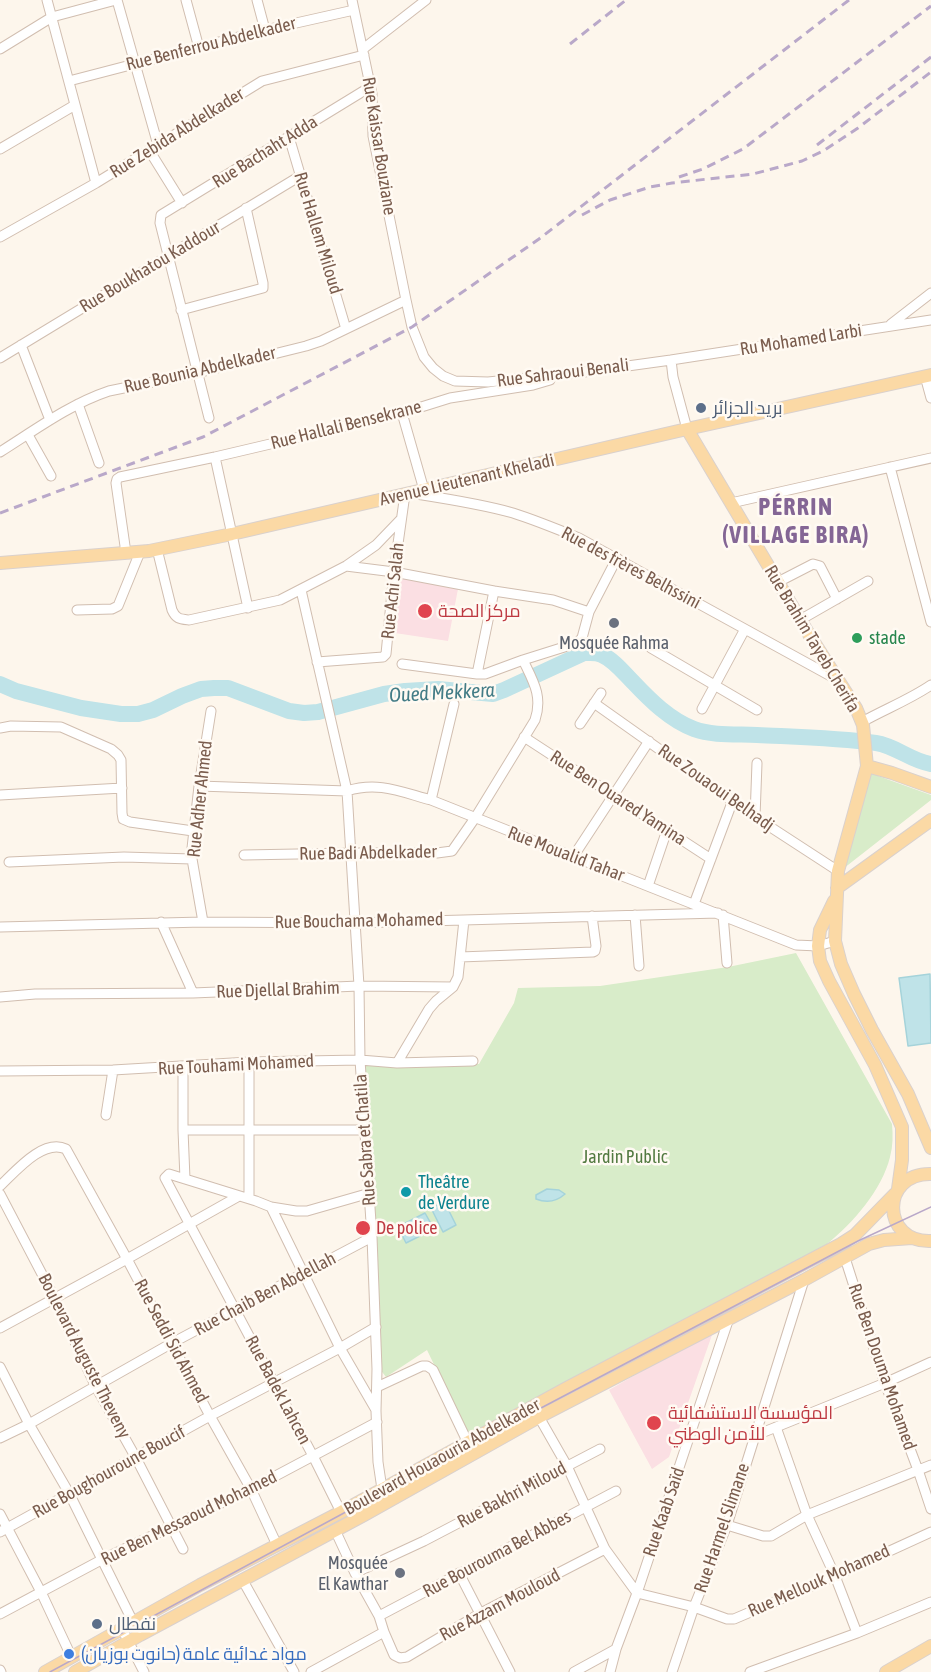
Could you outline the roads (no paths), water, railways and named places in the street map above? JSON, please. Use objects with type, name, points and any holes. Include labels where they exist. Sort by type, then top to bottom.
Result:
[{"type":"main road","name":"Avenue Lieutenant Kheladi","points":[[0,563],[140,552],[232,534],[928,376]]},
{"type":"main road","name":"Rue Brahim Tayeb Cherifa","points":[[687,429],[863,723]]},
{"type":"main road","points":[[863,723],[867,762],[838,871],[835,941],[857,999],[908,1094],[931,1148]]},
{"type":"main road","points":[[867,762],[929,785]]},
{"type":"main road","points":[[924,1242],[902,1231],[894,1216],[893,1201],[897,1192],[902,1160],[902,1127],[875,1065],[820,961],[818,946],[820,930],[836,892],[931,820]]},
{"type":"main road","points":[[845,1010],[857,999]]},
{"type":"main road","points":[[868,1054],[882,1048]]},
{"type":"main road","name":"Boulevard Houaouria Abdelkader","points":[[75,1672],[335,1530],[385,1494],[468,1443],[565,1389],[841,1244],[855,1235],[905,1182],[914,1176],[931,1174]]},
{"type":"main road","name":"Boulevard Houaouria Abdelkader","points":[[45,1672],[200,1585],[277,1545],[539,1417],[877,1241],[924,1242]]},
{"type":"main road","points":[[886,1672],[931,1646]]},
{"type":"street","points":[[47,0],[96,183]]},
{"type":"street","points":[[0,49],[52,17],[116,0],[135,64],[154,147],[182,203]]},
{"type":"street","points":[[186,0],[199,48]]},
{"type":"street","points":[[257,0],[265,30]]},
{"type":"street","points":[[364,52],[426,0]]},
{"type":"street","name":"Rue Benferrou Abdelkader","points":[[69,81],[353,5]]},
{"type":"street","name":"Rue Kaissar Bouziane","points":[[353,5],[370,87],[373,136],[412,327]]},
{"type":"street","name":"Rue Zebida Abdelkader","points":[[0,237],[96,183],[262,81],[364,52]]},
{"type":"street","name":"Rue Bachaht Adda","points":[[168,256],[160,217],[163,213],[370,87]]},
{"type":"street","points":[[0,149],[75,105]]},
{"type":"street","name":"Rue Hallem Miloud","points":[[290,137],[346,329]]},
{"type":"street","name":"Rue Boukhatou Kaddour","points":[[0,358],[300,176]]},
{"type":"street","points":[[181,310],[262,289],[263,283],[246,208]]},
{"type":"street","points":[[168,256],[208,418]]},
{"type":"street","points":[[889,325],[931,293]]},
{"type":"street","name":"Rue Bounia Abdelkader","points":[[0,452],[78,404],[110,391],[306,346],[406,300]]},
{"type":"street","name":"Ru Mohamed Larbi","points":[[670,360],[931,320]]},
{"type":"street","name":"Rue Sahraoui Benali","points":[[412,327],[424,357],[443,376],[455,381],[488,382],[670,360]]},
{"type":"street","points":[[21,345],[50,420]]},
{"type":"street","points":[[670,360],[687,429]]},
{"type":"street","name":"Rue Hallali Bensekrane","points":[[126,553],[116,481],[123,476],[215,457],[402,412],[450,398],[534,385],[577,373]]},
{"type":"street","points":[[928,376],[931,398]]},
{"type":"street","points":[[78,404],[99,463]]},
{"type":"street","points":[[402,412],[424,490]]},
{"type":"street","points":[[28,435],[51,476]]},
{"type":"street","points":[[215,457],[248,608]]},
{"type":"street","points":[[730,503],[931,458]]},
{"type":"street","points":[[890,467],[931,622]]},
{"type":"street","name":"Rue Achi Salah","points":[[317,662],[385,655],[401,519],[407,494]]},
{"type":"street","name":"Rue des frères Belhssini","points":[[407,494],[512,513],[579,538],[837,680]]},
{"type":"street","points":[[157,549],[172,610],[180,619],[189,620],[280,600],[301,590],[346,566],[376,545],[401,519]]},
{"type":"street","points":[[77,610],[112,609],[118,606],[140,552]]},
{"type":"street","points":[[402,664],[477,675],[525,664],[568,646],[580,640],[589,612],[617,558]]},
{"type":"street","points":[[778,582],[818,564],[837,599]]},
{"type":"street","points":[[346,566],[394,572],[553,600],[589,612]]},
{"type":"street","points":[[800,620],[868,581]]},
{"type":"street","name":"Rue Sabra et Chatila","points":[[301,590],[347,791],[359,986],[360,1060],[370,1193],[376,1327],[378,1462],[385,1494]]},
{"type":"street","points":[[477,675],[494,591]]},
{"type":"street","points":[[702,710],[745,629]]},
{"type":"street","points":[[651,648],[757,710]]},
{"type":"street","points":[[475,818],[537,715],[537,689],[525,664]]},
{"type":"street","points":[[863,723],[878,712],[931,686]]},
{"type":"street","points":[[580,724],[601,693]]},
{"type":"street","name":"Rue Zouaoui Belhadj","points":[[594,703],[755,817],[838,871]]},
{"type":"street","points":[[430,800],[454,704]]},
{"type":"street","name":"Rue Adher Ahmed","points":[[203,921],[192,859],[193,831],[211,711]]},
{"type":"street","points":[[0,728],[55,725],[111,749],[118,754],[121,760],[123,819],[193,831]]},
{"type":"street","name":"Rue Ben Ouared Yamina","points":[[524,738],[711,859]]},
{"type":"street","points":[[573,857],[649,741]]},
{"type":"street","points":[[755,817],[756,763]]},
{"type":"street","name":"Rue Moualid Tahar","points":[[199,786],[347,791],[368,786],[381,787],[430,800],[782,940],[796,945],[818,946]]},
{"type":"street","points":[[0,795],[122,788]]},
{"type":"street","points":[[694,904],[733,800]]},
{"type":"street","name":"Rue Badi Abdelkader","points":[[244,855],[437,854],[452,851],[475,818]]},
{"type":"street","points":[[648,886],[667,830]]},
{"type":"street","points":[[9,862],[124,857],[192,859]]},
{"type":"street","points":[[721,914],[727,963]]},
{"type":"street","name":"Rue Bouchama Mohamed","points":[[0,927],[203,921],[354,923],[721,914]]},
{"type":"street","points":[[635,915],[639,966]]},
{"type":"street","points":[[460,957],[593,952],[596,946],[592,916]]},
{"type":"street","points":[[397,1063],[429,1009],[453,987],[458,977],[464,920]]},
{"type":"street","points":[[161,922],[193,993]]},
{"type":"street","points":[[818,946],[835,941]]},
{"type":"street","name":"Rue Djellal Brahim","points":[[0,997],[35,993],[193,993],[359,986],[453,987]]},
{"type":"street","name":"Rue Touhami Mohamed","points":[[0,1071],[113,1070],[249,1062],[473,1061]]},
{"type":"street","points":[[249,1062],[249,1198]]},
{"type":"street","points":[[183,1067],[185,1179],[271,1207],[296,1211],[307,1211],[370,1193]]},
{"type":"street","points":[[106,1114],[113,1070]]},
{"type":"street","points":[[183,1130],[365,1130]]},
{"type":"street","name":"Rue Seddi Sid Ahmed","points":[[0,1186],[30,1157],[55,1147],[66,1149],[128,1259],[251,1489],[277,1545]]},
{"type":"street","name":"Rue Badek Lahcen","points":[[185,1179],[169,1174],[166,1176],[166,1180],[341,1512]]},
{"type":"street","name":"Boulevard Auguste Theveny","points":[[0,1194],[54,1297],[95,1385],[183,1549]]},
{"type":"street","points":[[0,1328],[239,1196]]},
{"type":"street","points":[[271,1207],[340,1348],[376,1412]]},
{"type":"street","name":"Rue Chaib Ben Abdellah","points":[[0,1438],[172,1343],[372,1237]]},
{"type":"street","name":"Rue Ben Douma Mohamed","points":[[850,1255],[885,1383],[931,1509]]},
{"type":"street","name":"Rue Harmel Slimane","points":[[672,1672],[694,1607],[727,1525],[804,1280]]},
{"type":"street","name":"Rue Kaab Saïd","points":[[610,1672],[729,1318]]},
{"type":"street","name":"Rue Boughouroune Boucif","points":[[4,1530],[376,1327]]},
{"type":"street","points":[[754,1436],[931,1362]]},
{"type":"street","points":[[0,1366],[29,1424],[69,1493],[133,1622],[134,1638],[144,1672]]},
{"type":"street","points":[[377,1387],[422,1366],[427,1366],[433,1370],[468,1443]]},
{"type":"street","points":[[539,1417],[567,1466],[605,1549],[637,1593]]},
{"type":"street","name":"Rue Ben Messaoud Mohamed","points":[[0,1614],[103,1559],[251,1489],[377,1422]]},
{"type":"street","points":[[776,1427],[807,1515],[836,1576],[857,1633]]},
{"type":"street","name":"Rue Bakhri Miloud","points":[[356,1573],[424,1541],[600,1449]]},
{"type":"street","points":[[727,1525],[771,1536],[807,1515],[931,1465]]},
{"type":"street","name":"Rue Bourouma Bel Abbes","points":[[379,1616],[616,1491]]},
{"type":"street","points":[[0,1514],[4,1530],[41,1592],[72,1658]]},
{"type":"street","points":[[310,1672],[384,1632],[379,1616],[335,1530]]},
{"type":"street","name":"Rue Mellouk Mohamed","points":[[637,1593],[694,1607],[727,1619],[734,1619],[836,1576],[931,1532]]},
{"type":"street","name":"Rue Azzam Mouloud","points":[[384,1632],[394,1655],[400,1658],[407,1656],[481,1613],[605,1549]]},
{"type":"street","points":[[459,1573],[481,1613],[506,1671]]},
{"type":"street","points":[[242,1579],[294,1672]]},
{"type":"street","points":[[750,1672],[857,1633],[931,1602]]},
{"type":"street","points":[[122,1629],[134,1638]]},
{"type":"street","points":[[574,1672],[616,1649]]},
{"type":"street","points":[[908,1659],[908,1672]]},
{"type":"water","points":[[930,974],[931,1043],[908,1046],[899,978]]},
{"type":"water","points":[[547,1189],[559,1190],[565,1194],[551,1201],[536,1199],[536,1195]]},
{"type":"water","points":[[444,1201],[456,1225],[443,1232],[431,1208]]},
{"type":"water","points":[[425,1213],[434,1229],[406,1243],[398,1227]]},
{"type":"waterway","name":"Oued Mekkera","points":[[0,684],[16,691],[81,708],[121,714],[138,714],[153,710],[201,689],[214,688],[228,688],[289,711],[304,713],[318,712],[384,694],[405,691],[438,689],[493,694],[584,653],[595,653],[615,663],[661,709],[694,729],[717,734],[876,743],[931,764]]},
{"type":"tram line","points":[[50,1672],[429,1467],[858,1241],[931,1207]]},
{"type":"railway","points":[[570,44],[626,0]]},
{"type":"railway","points":[[0,513],[203,437],[412,327],[539,239],[849,0]]},
{"type":"railway","points":[[679,177],[703,169],[743,149],[931,6]]},
{"type":"railway","points":[[817,145],[931,57]]},
{"type":"railway","points":[[582,215],[610,200],[650,187],[753,174],[802,161],[823,151],[858,128],[931,72]]},
{"type":"place","name":"بريد الجزائر","points":[[701,408]]},
{"type":"place","name":"مركز الصحة","points":[[425,611]]},
{"type":"place","name":"Mosquée Rahma","points":[[614,623]]},
{"type":"place","name":"stade","points":[[857,638]]},
{"type":"place","name":"Theâtre de Verdure","points":[[406,1192]]},
{"type":"place","name":"De police","points":[[363,1228]]},
{"type":"place","name":"المؤسسة الاستشفائية للأمن الوطني","points":[[654,1423]]},
{"type":"place","name":"Mosquée El Kawthar","points":[[400,1573]]},
{"type":"place","name":"نفطال","points":[[97,1624]]},
{"type":"place","name":"مواد غدائية عامة (حانوت بوزيان)","points":[[69,1654]]},
{"type":"district","name":"PÉRRIN (VILLAGE BIRA)","points":[[796,521]]},
{"type":"park label","name":"Jardin Public","points":[[625,1157]]}]
